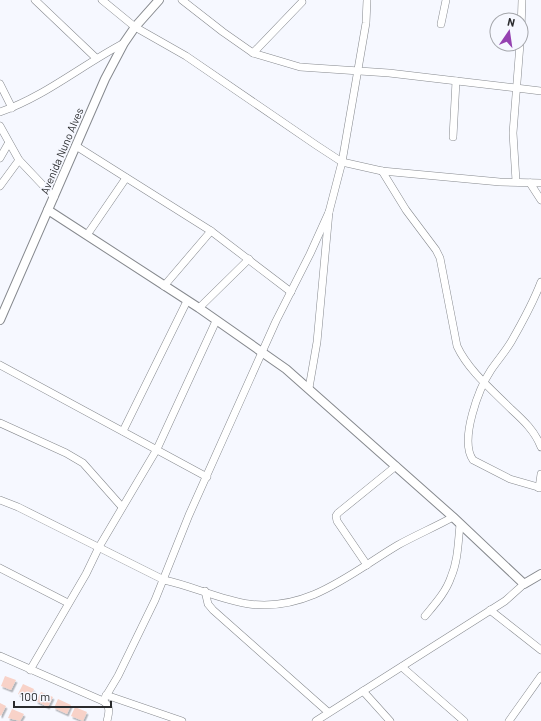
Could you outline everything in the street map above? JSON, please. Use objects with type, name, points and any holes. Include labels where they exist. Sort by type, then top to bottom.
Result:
[{"type":"street","points":[[35,0],[96,58]]},
{"type":"street","points":[[102,0],[135,27],[186,56],[316,146],[342,162],[382,171],[541,183]]},
{"type":"street","name":"Avenida Nuno Alves","points":[[0,320],[105,79],[124,43],[135,27],[159,0]]},
{"type":"street","points":[[182,0],[253,53],[300,67],[388,73],[541,91]]},
{"type":"street","points":[[309,388],[317,342],[329,212],[342,162],[366,23],[367,0]]},
{"type":"street","points":[[441,24],[446,0]]},
{"type":"street","points":[[522,0],[522,12]]},
{"type":"street","points":[[253,53],[302,2]]},
{"type":"street","points":[[0,112],[12,108],[68,77],[96,58],[124,43]]},
{"type":"street","points":[[516,182],[513,133],[519,52]]},
{"type":"street","points":[[453,137],[456,81]]},
{"type":"street","points":[[0,84],[12,108]]},
{"type":"street","points":[[0,126],[8,144],[19,160],[54,197]]},
{"type":"street","points":[[0,158],[8,144]]},
{"type":"street","points":[[76,146],[211,231],[291,292]]},
{"type":"street","points":[[0,186],[19,160]]},
{"type":"street","points":[[382,171],[406,210],[438,254],[453,320],[457,346],[466,361],[531,429],[541,446]]},
{"type":"street","points":[[87,235],[126,178]]},
{"type":"street","points":[[530,183],[541,200]]},
{"type":"street","points":[[48,210],[199,308],[262,352],[309,388],[524,584]]},
{"type":"street","points":[[107,721],[109,708],[105,698],[118,676],[164,580],[189,515],[262,352],[329,212]]},
{"type":"street","points":[[164,286],[211,231]]},
{"type":"street","points":[[199,308],[249,259]]},
{"type":"street","points":[[541,282],[528,313],[485,382],[474,411],[467,439],[469,455],[473,460],[510,479],[540,488],[541,474]]},
{"type":"street","points":[[123,431],[187,301]]},
{"type":"street","points":[[30,670],[86,574],[99,547],[157,449],[216,321]]},
{"type":"street","points":[[0,365],[207,477]]},
{"type":"street","points":[[0,423],[66,453],[83,463],[122,507]]},
{"type":"street","points":[[367,565],[337,521],[336,516],[396,466]]},
{"type":"street","points":[[0,500],[18,507],[164,580],[205,591],[228,600],[250,604],[295,603],[321,593],[400,544],[452,517]]},
{"type":"street","points":[[425,616],[441,596],[451,578],[456,563],[460,525]]},
{"type":"street","points":[[0,568],[68,603]]},
{"type":"street","points":[[316,721],[490,610],[524,584],[541,574]]},
{"type":"street","points":[[205,591],[208,604],[213,610],[328,712]]},
{"type":"street","points":[[490,610],[541,650]]},
{"type":"street","points":[[0,656],[30,670],[105,698],[182,721]]},
{"type":"street","points":[[402,667],[464,721]]},
{"type":"street","points":[[509,721],[541,676]]},
{"type":"street","points":[[363,691],[390,721]]},
{"type":"building","points":[[5,676],[16,680],[11,690],[1,686]]},
{"type":"building","points":[[23,684],[34,689],[30,699],[18,694]]},
{"type":"building","points":[[41,692],[53,697],[48,707],[36,701]]},
{"type":"building","points":[[58,699],[71,705],[67,714],[54,708]]},
{"type":"building","points":[[0,703],[6,706],[1,716],[0,715]]},
{"type":"building","points":[[75,707],[87,712],[83,721],[71,716]]},
{"type":"building","points":[[12,709],[24,714],[20,721],[8,718]]}]
